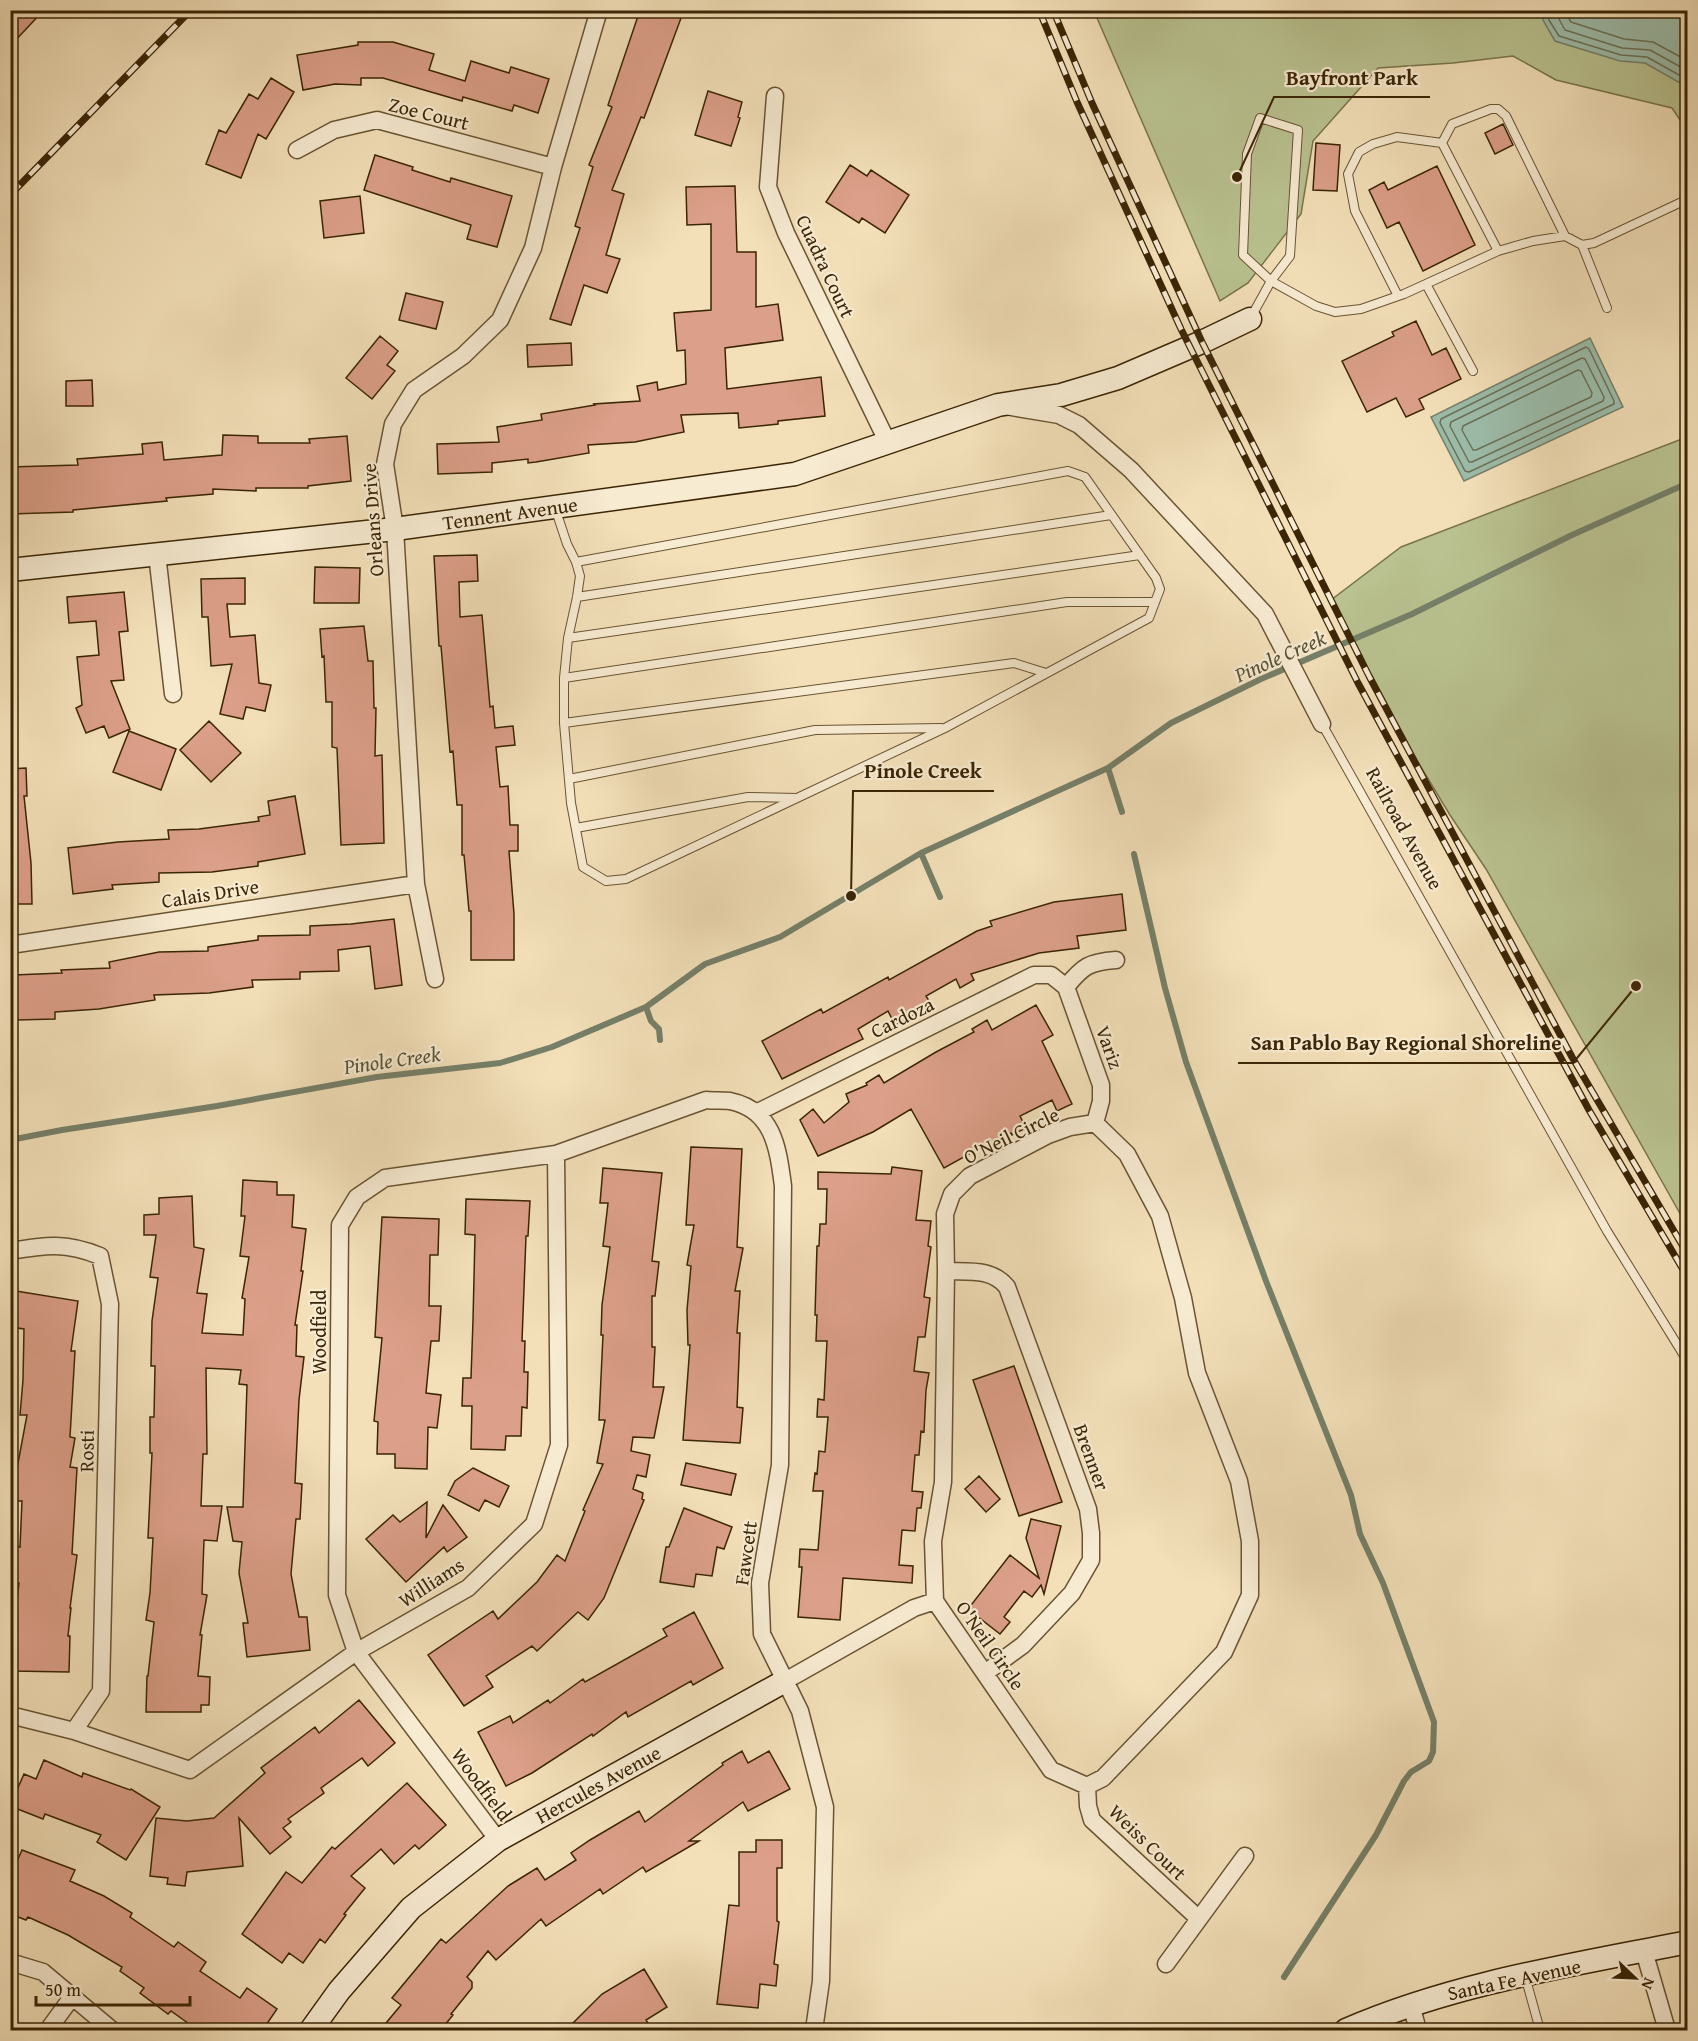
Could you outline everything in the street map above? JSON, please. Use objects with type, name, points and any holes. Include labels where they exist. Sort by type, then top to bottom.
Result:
[{"type":"street","name":"Orleans Drive","points":[[435,979],[416,884],[395,529],[385,464],[393,424],[414,390],[463,356],[500,320],[532,248],[598,10]]},
{"type":"street","name":"Cuadra Court","points":[[775,96],[768,187],[786,233],[888,443]]},
{"type":"street","name":"Zoe Court","points":[[297,150],[334,130],[377,120],[553,167]]},
{"type":"street","name":"Tennent Avenue","points":[[10,570],[395,529],[795,474],[998,405],[1061,395],[1118,378],[1250,319]]},
{"type":"street","name":"Railroad Avenue","points":[[998,405],[1059,415],[1082,426],[1131,470],[1265,614],[1322,724]]},
{"type":"street","points":[[156,554],[173,694]]},
{"type":"street","name":"Calais Drive","points":[[10,945],[416,884]]},
{"type":"street","points":[[1066,987],[1080,969],[1094,962],[1116,960]]},
{"type":"street","name":"Cardoza","points":[[756,1113],[1034,975],[1051,975],[1066,987]]},
{"type":"street","name":"Variz","points":[[1066,987],[1101,1085],[1101,1101],[1095,1124]]},
{"type":"street","name":"Woodfield","points":[[498,1840],[356,1652],[337,1595],[339,1225],[357,1197],[386,1178],[556,1154],[706,1100],[730,1101],[756,1113]]},
{"type":"street","name":"Fawcett","points":[[756,1113],[769,1129],[778,1149],[783,1186],[780,1465],[760,1583],[762,1634],[800,1711],[825,1807],[821,1981],[814,2031]]},
{"type":"street","points":[[1087,1786],[1103,1778],[1224,1652],[1250,1595],[1250,1541],[1239,1481],[1197,1373],[1183,1298],[1160,1215],[1127,1154],[1095,1124]]},
{"type":"street","name":"O'Neil Circle","points":[[1087,1786],[1051,1770],[935,1601],[933,1541],[943,1482],[945,1214],[952,1194],[970,1176],[1048,1135],[1070,1127],[1095,1124]]},
{"type":"street","name":"Williams","points":[[10,1715],[74,1731],[190,1770],[356,1652],[468,1588],[534,1524],[559,1445],[556,1154]]},
{"type":"street","name":"Rosti","points":[[10,1251],[44,1246],[79,1247],[100,1256],[110,1304],[101,1691],[74,1731]]},
{"type":"street","name":"Brenner","points":[[946,1271],[990,1273],[1000,1278],[1006,1287],[1088,1509],[1091,1533],[1091,1560],[1072,1593],[1023,1645],[985,1673]]},
{"type":"street","name":"Hercules Avenue","points":[[311,2031],[339,1991],[411,1908],[498,1840],[914,1608],[935,1601]]},
{"type":"street","name":"Weiss Court","points":[[1087,1786],[1088,1806],[1092,1820],[1199,1919]]},
{"type":"street","points":[[1166,1964],[1245,1856]]},
{"type":"street","name":"Santa Fe Avenue","points":[[1346,2031],[1443,1994],[1688,1942]]},
{"type":"street","points":[[1644,1951],[1667,2031]]},
{"type":"street","points":[[10,1962],[43,1972],[112,2031]]},
{"type":"street","points":[[48,2031],[72,1997]]},
{"type":"street","points":[[1411,2005],[1418,2031]]},
{"type":"lane","points":[[1442,143],[1452,124],[1491,109],[1498,109],[1506,116],[1565,237]]},
{"type":"lane","points":[[1250,319],[1271,281],[1290,256],[1298,130],[1260,118],[1247,154],[1243,255],[1271,281],[1316,306],[1335,312],[1361,309],[1398,296],[1498,251],[1533,241],[1565,237],[1582,245],[1594,243],[1688,199]]},
{"type":"lane","points":[[1398,296],[1355,211],[1348,174],[1359,152],[1373,144],[1397,137],[1442,143]]},
{"type":"lane","points":[[1442,143],[1498,251]]},
{"type":"lane","points":[[1582,245],[1607,308]]},
{"type":"lane","points":[[1426,284],[1473,371]]},
{"type":"lane","points":[[555,507],[580,576],[568,638],[564,678],[564,723],[569,779],[583,867],[606,881],[626,879],[945,728],[1149,618],[1160,589],[1156,578],[1085,477],[1068,471],[576,562]]},
{"type":"lane","points":[[577,597],[1112,515]]},
{"type":"lane","points":[[568,638],[1140,555]]},
{"type":"lane","points":[[564,678],[1067,602],[1155,602]]},
{"type":"lane","points":[[564,723],[1014,663],[1047,673]]},
{"type":"lane","name":"Railroad Avenue","points":[[1322,724],[1607,1231],[1688,1362]]},
{"type":"lane","points":[[569,779],[815,730],[945,728]]},
{"type":"lane","points":[[576,828],[748,797],[799,798]]},
{"type":"lane","points":[[1524,1976],[1540,2031]]},
{"type":"green space","points":[[1094,11],[1687,11],[1687,130],[1672,108],[1556,80],[1513,56],[1378,68],[1313,141],[1301,214],[1248,283],[1220,301]]},
{"type":"green space","points":[[1688,437],[1687,1226],[1486,869],[1450,815],[1387,711],[1331,600],[1401,547]]},
{"type":"water","points":[[1540,11],[1687,11],[1687,87],[1645,63],[1620,61],[1555,41]]},
{"type":"water","points":[[1590,338],[1623,407],[1464,481],[1431,417]]},
{"type":"building","points":[[10,10],[44,10],[10,46]]},
{"type":"building","points":[[640,10],[684,10],[644,118],[641,117],[612,190],[624,194],[606,255],[620,259],[607,293],[584,285],[571,325],[550,319],[580,228],[575,226],[593,167],[589,165],[612,107],[608,105]]},
{"type":"building","points":[[358,42],[393,42],[434,54],[429,70],[465,81],[471,61],[509,73],[511,67],[549,79],[538,113],[514,105],[512,111],[463,97],[462,101],[383,78],[361,78],[361,85],[335,84],[303,90],[297,55],[358,45]]},
{"type":"building","points":[[271,78],[294,92],[266,139],[258,134],[241,178],[206,164],[219,130],[226,133],[249,94],[258,99]]},
{"type":"building","points":[[708,91],[742,102],[738,117],[740,118],[731,146],[695,135]]},
{"type":"building","points":[[1503,124],[1513,145],[1495,154],[1485,133]]},
{"type":"building","points":[[1316,143],[1340,145],[1337,191],[1313,190]]},
{"type":"building","points":[[375,155],[450,182],[451,178],[512,196],[497,247],[467,239],[471,225],[364,190]]},
{"type":"building","points":[[850,165],[867,176],[871,170],[909,195],[885,233],[862,218],[859,223],[826,202]]},
{"type":"building","points":[[1437,166],[1475,245],[1423,271],[1399,222],[1387,228],[1369,190],[1384,182],[1388,190]]},
{"type":"building","points":[[735,186],[737,252],[756,252],[756,307],[778,304],[783,340],[725,348],[727,389],[821,377],[825,416],[739,428],[738,413],[681,415],[684,432],[635,442],[588,445],[589,453],[536,462],[528,463],[528,459],[492,463],[492,472],[438,474],[437,444],[499,442],[497,427],[542,420],[541,414],[594,404],[640,401],[637,386],[657,382],[658,390],[686,384],[685,350],[677,351],[674,313],[711,310],[711,224],[687,225],[686,187]]},
{"type":"building","points":[[360,196],[364,233],[324,238],[320,201]]},
{"type":"building","points":[[406,293],[443,302],[436,329],[399,320]]},
{"type":"building","points":[[1416,321],[1432,355],[1446,348],[1461,379],[1419,399],[1424,409],[1406,417],[1396,398],[1367,412],[1342,361],[1394,336],[1392,332]]},
{"type":"building","points":[[380,336],[398,351],[387,365],[395,371],[372,399],[346,378]]},
{"type":"building","points":[[571,343],[572,365],[528,367],[527,345]]},
{"type":"building","points":[[92,380],[93,406],[66,406],[66,381]]},
{"type":"building","points":[[223,435],[258,436],[258,443],[310,443],[309,439],[347,436],[351,481],[308,486],[308,488],[256,488],[256,491],[213,489],[213,494],[166,498],[167,501],[73,510],[73,512],[10,514],[10,467],[78,465],[77,459],[143,454],[142,444],[162,442],[164,460],[222,455]]},
{"type":"building","points":[[477,555],[478,581],[459,582],[460,617],[482,615],[490,707],[493,706],[495,728],[513,726],[515,745],[496,747],[500,787],[508,786],[510,825],[518,825],[518,851],[509,851],[514,914],[514,960],[471,960],[471,911],[469,911],[464,855],[462,855],[462,805],[457,805],[453,751],[450,752],[441,646],[439,646],[434,556]]},
{"type":"building","points":[[315,567],[360,568],[359,603],[314,603]]},
{"type":"building","points":[[245,578],[245,604],[227,604],[230,637],[255,635],[259,683],[271,685],[265,711],[246,707],[243,719],[220,714],[232,664],[211,666],[208,617],[202,617],[201,579]]},
{"type":"building","points":[[124,592],[128,631],[119,632],[124,680],[111,681],[130,729],[109,738],[104,726],[86,733],[76,708],[82,705],[77,657],[99,655],[96,621],[69,623],[67,597]]},
{"type":"building","points":[[364,626],[368,661],[373,661],[374,708],[376,708],[375,756],[382,755],[384,843],[341,845],[337,748],[332,747],[332,702],[326,702],[320,629]]},
{"type":"building","points":[[209,721],[241,753],[211,782],[180,750]]},
{"type":"building","points":[[129,731],[176,749],[161,790],[113,772]]},
{"type":"building","points":[[26,768],[27,796],[24,796],[31,863],[32,904],[10,904],[10,769]]},
{"type":"building","points":[[295,796],[305,854],[258,862],[258,866],[212,872],[159,873],[159,882],[112,885],[113,889],[73,894],[68,848],[169,839],[168,830],[199,829],[259,821],[258,817],[270,815],[268,801]]},
{"type":"building","points":[[1122,894],[1126,930],[1077,936],[1079,948],[1039,953],[971,974],[974,980],[960,988],[956,979],[926,996],[931,1004],[910,1017],[895,1025],[888,1011],[858,1029],[863,1039],[782,1079],[762,1041],[821,1009],[823,1013],[888,977],[889,980],[977,931],[992,926],[990,921],[1054,902]]},
{"type":"building","points":[[394,919],[402,985],[375,989],[370,946],[338,950],[339,971],[300,972],[300,979],[252,980],[253,987],[209,993],[154,995],[155,1000],[99,1009],[55,1012],[55,1019],[16,1020],[14,975],[110,968],[109,962],[159,952],[208,951],[208,947],[258,940],[258,936],[310,935],[310,926]]},
{"type":"building","points":[[1036,1005],[1053,1035],[1042,1041],[1072,1104],[1057,1111],[1052,1100],[1020,1116],[1026,1128],[1012,1135],[1011,1133],[990,1145],[989,1143],[944,1168],[911,1109],[873,1132],[818,1156],[800,1120],[813,1109],[824,1123],[849,1102],[846,1094],[867,1085],[866,1083],[879,1075],[884,1083],[974,1032],[972,1029],[987,1020],[992,1030]]},
{"type":"building","points":[[691,1147],[742,1149],[737,1247],[743,1248],[735,1291],[740,1291],[737,1333],[740,1333],[737,1407],[743,1408],[740,1443],[683,1440],[690,1345],[688,1345],[687,1310],[691,1266],[687,1265],[694,1225],[686,1225]]},
{"type":"building","points":[[892,1167],[922,1171],[916,1220],[931,1221],[928,1246],[931,1247],[924,1297],[930,1298],[925,1337],[918,1337],[914,1371],[929,1373],[924,1432],[921,1431],[919,1455],[915,1455],[912,1491],[923,1492],[921,1508],[917,1508],[915,1531],[902,1530],[899,1565],[913,1566],[912,1583],[843,1578],[840,1620],[798,1617],[802,1567],[799,1567],[800,1549],[818,1550],[823,1491],[813,1491],[819,1451],[825,1452],[828,1417],[817,1417],[818,1399],[824,1400],[827,1341],[816,1341],[817,1246],[819,1246],[820,1224],[826,1224],[827,1189],[818,1189],[818,1172],[891,1174]]},
{"type":"building","points":[[603,1168],[662,1173],[652,1261],[659,1262],[655,1296],[652,1296],[652,1347],[655,1347],[653,1387],[664,1387],[654,1438],[633,1437],[631,1451],[650,1455],[646,1477],[637,1475],[633,1489],[643,1493],[642,1499],[644,1500],[604,1598],[588,1620],[578,1612],[537,1651],[532,1646],[486,1676],[493,1687],[464,1706],[428,1655],[493,1611],[498,1619],[537,1582],[557,1555],[565,1561],[585,1511],[583,1510],[603,1464],[597,1463],[605,1420],[599,1420],[603,1335],[601,1335],[602,1305],[610,1247],[603,1246],[608,1203],[600,1203]]},
{"type":"building","points":[[243,1180],[277,1182],[277,1195],[294,1195],[292,1227],[306,1229],[301,1271],[303,1271],[295,1325],[297,1325],[296,1356],[304,1357],[299,1400],[295,1483],[302,1484],[300,1519],[296,1519],[291,1574],[299,1617],[307,1617],[310,1650],[247,1657],[243,1623],[248,1623],[239,1573],[242,1542],[233,1541],[227,1507],[243,1507],[247,1385],[239,1384],[241,1370],[206,1368],[207,1454],[203,1454],[201,1506],[222,1506],[217,1541],[204,1540],[202,1594],[207,1595],[200,1635],[202,1635],[198,1676],[210,1677],[209,1705],[201,1705],[201,1712],[146,1712],[147,1676],[154,1622],[146,1620],[153,1538],[148,1538],[152,1453],[150,1453],[150,1417],[154,1417],[155,1366],[151,1366],[152,1321],[158,1278],[150,1277],[156,1235],[144,1235],[144,1215],[159,1214],[159,1198],[192,1196],[194,1247],[204,1249],[197,1293],[207,1294],[202,1333],[243,1335],[245,1299],[242,1298],[249,1257],[240,1256],[245,1216],[241,1216]]},
{"type":"building","points":[[466,1199],[530,1201],[528,1236],[526,1236],[522,1341],[525,1341],[524,1372],[528,1372],[527,1408],[522,1407],[521,1436],[506,1436],[505,1450],[471,1449],[472,1406],[462,1406],[463,1378],[471,1378],[475,1235],[465,1234]]},
{"type":"building","points":[[382,1217],[439,1219],[438,1255],[430,1255],[429,1306],[441,1306],[439,1341],[431,1341],[426,1393],[441,1395],[437,1428],[428,1427],[427,1469],[395,1468],[395,1454],[377,1454],[378,1422],[374,1421],[382,1338],[375,1337]]},
{"type":"building","points":[[16,1291],[78,1301],[71,1351],[75,1351],[70,1437],[75,1438],[70,1467],[77,1468],[72,1554],[77,1555],[68,1636],[70,1636],[69,1672],[12,1671],[13,1635],[19,1583],[10,1581],[15,1546],[20,1547],[22,1501],[13,1501],[14,1474],[16,1474],[27,1415],[20,1415],[24,1329],[10,1327]]},
{"type":"building","points":[[1014,1366],[1062,1502],[1019,1516],[973,1380]]},
{"type":"building","points":[[686,1463],[736,1474],[731,1495],[681,1485]]},
{"type":"building","points":[[473,1468],[509,1486],[499,1507],[485,1500],[479,1511],[448,1495],[455,1481]]},
{"type":"building","points":[[979,1476],[1000,1499],[986,1512],[965,1489]]},
{"type":"building","points":[[427,1502],[426,1538],[443,1505],[467,1537],[447,1552],[444,1547],[406,1582],[366,1539],[393,1515],[400,1522]]},
{"type":"building","points":[[684,1508],[732,1527],[724,1549],[717,1547],[712,1576],[696,1574],[694,1587],[660,1582],[666,1547],[669,1547]]},
{"type":"building","points":[[1031,1519],[1061,1526],[1044,1594],[1041,1585],[1032,1597],[1024,1591],[1004,1617],[1010,1622],[1000,1634],[968,1609],[1010,1555],[1039,1578],[1026,1538]]},
{"type":"building","points":[[694,1612],[723,1668],[693,1685],[691,1681],[628,1717],[626,1712],[593,1736],[592,1734],[532,1773],[506,1786],[478,1732],[510,1716],[513,1723],[548,1700],[550,1703],[583,1679],[585,1682],[667,1636],[663,1629]]},
{"type":"building","points":[[359,1700],[395,1743],[368,1766],[362,1758],[321,1788],[324,1793],[288,1819],[291,1822],[283,1828],[291,1837],[270,1854],[239,1818],[243,1866],[187,1872],[185,1886],[167,1884],[168,1878],[150,1876],[156,1818],[187,1821],[214,1818],[265,1773],[261,1768],[315,1727],[319,1733]]},
{"type":"building","points":[[742,1751],[748,1763],[769,1751],[790,1789],[748,1811],[743,1802],[689,1841],[699,1841],[646,1872],[643,1867],[603,1894],[600,1889],[546,1926],[541,1919],[496,1960],[488,1951],[467,1977],[472,1982],[472,1988],[440,2031],[396,2031],[386,2023],[401,2005],[392,1998],[441,1939],[446,1943],[508,1886],[537,1868],[545,1880],[576,1860],[571,1853],[590,1840],[639,1811],[645,1822],[723,1765],[722,1763]]},
{"type":"building","points":[[44,1760],[82,1777],[83,1773],[131,1789],[160,1807],[126,1860],[97,1842],[101,1835],[45,1814],[43,1819],[10,1806],[24,1774],[36,1779]]},
{"type":"building","points":[[407,1783],[446,1825],[419,1849],[415,1845],[394,1864],[381,1849],[351,1876],[365,1888],[325,1943],[320,1939],[303,1963],[289,1953],[282,1963],[242,1934],[286,1872],[302,1883],[332,1847],[335,1849]]},
{"type":"building","points":[[756,1840],[782,1840],[782,1868],[777,1868],[777,1921],[779,1922],[774,1964],[778,1965],[776,1986],[760,1984],[758,2008],[717,2004],[729,1905],[739,1906],[739,1852],[756,1852]]},
{"type":"building","points":[[22,1850],[75,1870],[70,1881],[104,1896],[132,1913],[130,1917],[174,1947],[178,1942],[206,1962],[200,1971],[240,1998],[247,1988],[277,2009],[262,2031],[199,2031],[171,2011],[168,2014],[140,1993],[144,1988],[120,1971],[122,1967],[68,1935],[28,1917],[26,1920],[10,1914],[10,1856],[18,1859]]},
{"type":"building","points":[[644,1969],[667,2007],[646,2020],[653,2031],[565,2031],[602,1994]]},
{"type":"waterway","name":"Pinole Creek","points":[[10,1140],[377,1077],[500,1063],[552,1047],[646,1007],[705,964],[780,937],[921,853],[1108,768],[1171,723],[1261,679],[1412,614],[1572,535],[1688,483]]},
{"type":"waterway","points":[[1108,768],[1122,812]]},
{"type":"waterway","points":[[921,853],[940,897]]},
{"type":"waterway","points":[[1134,854],[1165,988],[1186,1062],[1266,1281],[1351,1495],[1360,1534],[1383,1583],[1434,1722],[1433,1752],[1429,1761],[1411,1772],[1404,1781],[1376,1835],[1284,1977]]},
{"type":"waterway","points":[[646,1007],[651,1021],[659,1029],[660,1040]]},
{"type":"railway","points":[[10,195],[191,10]]},
{"type":"railway","points":[[1039,10],[1077,102],[1181,329],[1358,683],[1589,1110],[1688,1278]]},
{"type":"railway","points":[[1053,10],[1092,103],[1202,342],[1369,676],[1572,1057],[1688,1255]]},
{"type":"place","name":"Bayfront Park","points":[[1237,177]]},
{"type":"place","name":"Pinole Creek","points":[[851,896]]},
{"type":"place","name":"San Pablo Bay Regional Shoreline","points":[[1636,986]]}]
